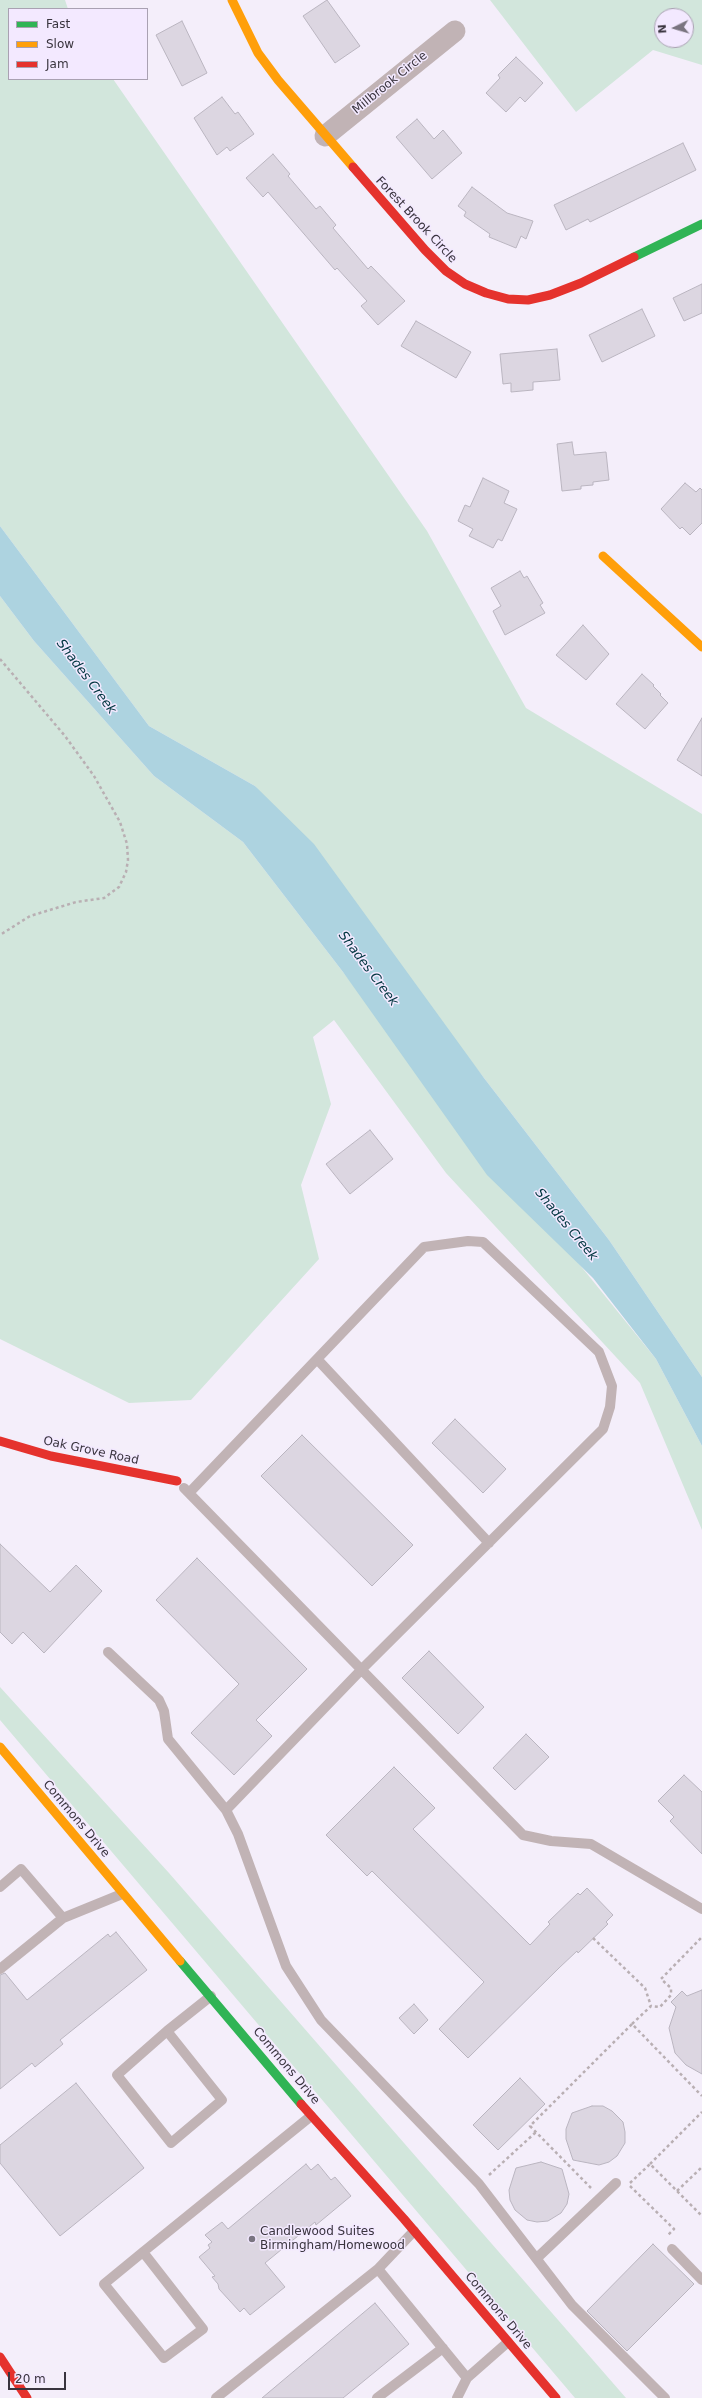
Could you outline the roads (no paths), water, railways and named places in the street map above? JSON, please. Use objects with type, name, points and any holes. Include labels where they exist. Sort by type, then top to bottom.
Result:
[{"type":"street","name":"Forest Brook Circle","points":[[232,0],[258,53],[325,136],[446,271],[465,284],[486,293],[508,299],[528,300],[556,293],[581,283],[702,224]]},
{"type":"street","name":"Millbrook Circle","points":[[325,136],[455,31]]},
{"type":"street","points":[[603,556],[702,647]]},
{"type":"street","name":"Oak Grove Road","points":[[0,1440],[51,1456],[177,1481]]},
{"type":"street","name":"Commons Drive","points":[[0,1747],[122,1894],[211,1996],[311,2116],[414,2230],[556,2398]]},
{"type":"street","points":[[0,2357],[27,2398]]},
{"type":"lane","points":[[189,1493],[424,1247],[468,1241],[483,1242],[599,1352],[612,1386],[610,1407],[603,1429],[362,1669],[226,1810]]},
{"type":"lane","points":[[317,1359],[489,1543]]},
{"type":"lane","points":[[177,1481],[523,1835],[552,1841],[591,1844],[702,1909]]},
{"type":"lane","points":[[108,1652],[159,1700],[164,1711],[168,1739],[226,1810],[238,1834],[286,1966],[322,2020],[479,2184],[572,2305],[665,2398]]},
{"type":"lane","points":[[0,1887],[21,1869],[63,1918]]},
{"type":"lane","points":[[0,1969],[63,1918],[122,1894]]},
{"type":"lane","points":[[167,2030],[222,2100],[172,2143],[117,2075],[167,2030],[211,1996]]},
{"type":"lane","points":[[143,2252],[203,2329],[164,2358],[104,2284],[143,2252],[311,2116]]},
{"type":"lane","points":[[537,2258],[616,2183]]},
{"type":"lane","points":[[216,2398],[378,2269],[414,2230]]},
{"type":"lane","points":[[672,2249],[702,2280]]},
{"type":"lane","points":[[378,2269],[467,2378]]},
{"type":"lane","points":[[457,2398],[467,2378],[508,2342]]},
{"type":"lane","points":[[377,2398],[443,2348]]},
{"type":"lane","points":[[539,2398],[549,2390]]},
{"type":"water","name":"Shades Creek","points":[[0,526],[149,726],[255,786],[314,844],[484,1078],[609,1240],[702,1377],[702,1446],[656,1359],[593,1278],[487,1175],[343,972],[243,842],[154,776],[34,641],[0,596]]},
{"type":"place","name":"Candlewood Suites Birmingham/Homewood","points":[[252,2239]]}]
